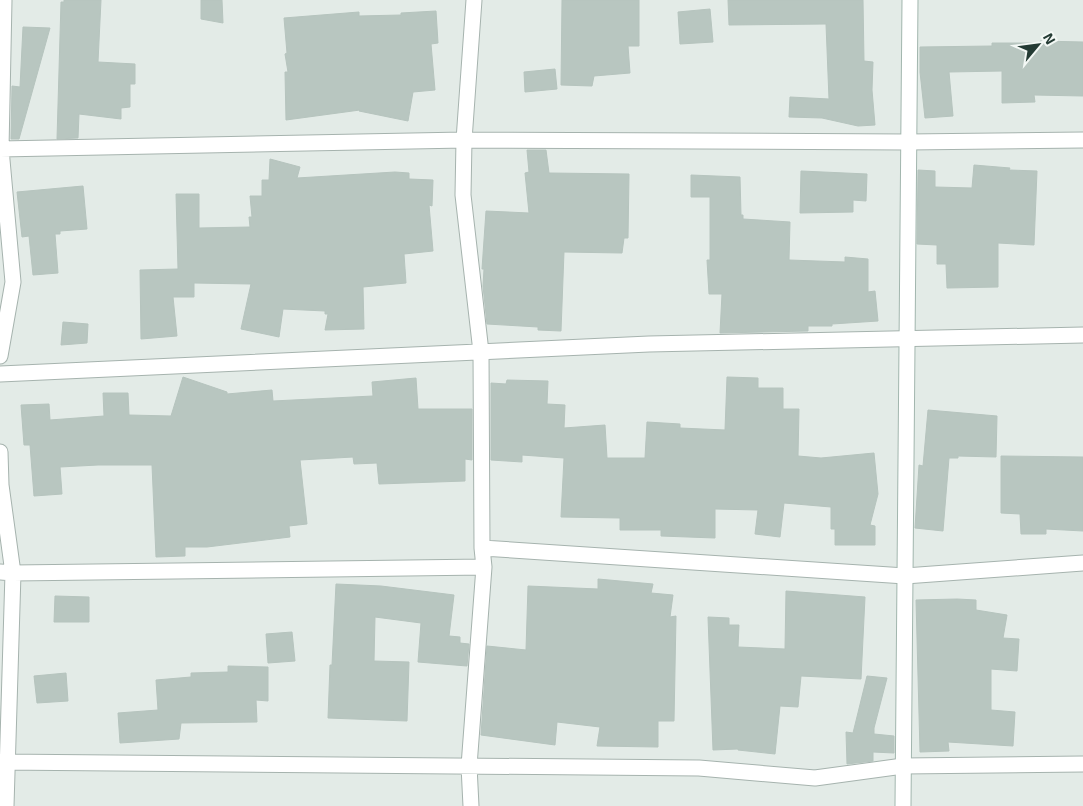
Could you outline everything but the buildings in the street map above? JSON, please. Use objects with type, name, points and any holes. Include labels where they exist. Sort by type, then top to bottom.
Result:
[{"type":"street","points":[[0,356],[13,282],[0,149],[4,0]]},
{"type":"street","points":[[471,806],[469,766],[484,567],[482,548],[481,352],[463,195],[464,140],[474,0]]},
{"type":"street","points":[[902,806],[910,0]]},
{"type":"street","points":[[0,149],[464,140],[908,142],[1083,140]]},
{"type":"street","points":[[0,374],[649,344],[1083,335]]},
{"type":"street","points":[[0,452],[7,572],[4,763],[6,806]]},
{"type":"street","points":[[482,548],[905,576],[1083,564]]},
{"type":"street","points":[[7,572],[484,567]]},
{"type":"street","points":[[4,763],[699,768],[815,778],[903,766],[1083,764]]}]
